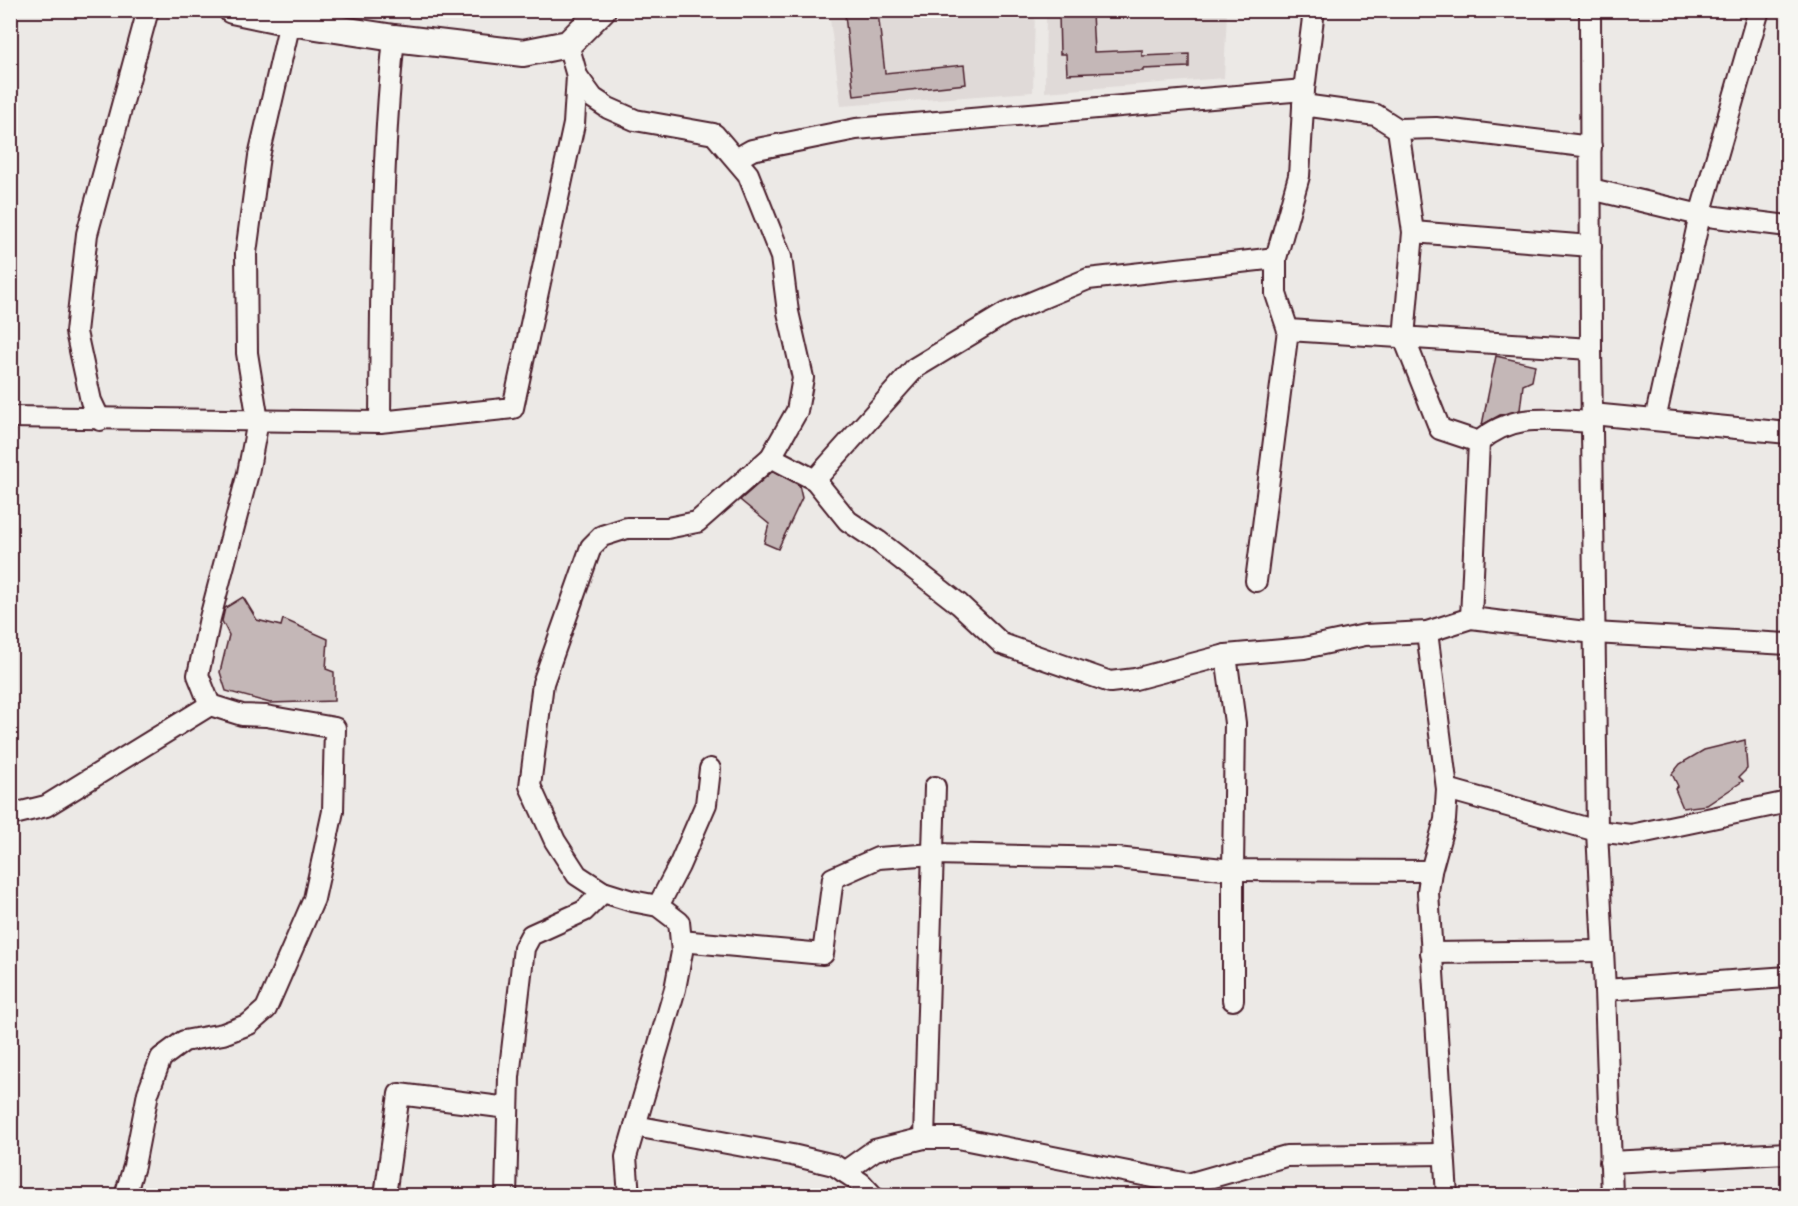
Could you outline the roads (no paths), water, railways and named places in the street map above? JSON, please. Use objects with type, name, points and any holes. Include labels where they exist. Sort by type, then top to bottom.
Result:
[{"type":"main road","points":[[232,10],[290,22],[394,38],[523,53],[568,44],[602,10]]},
{"type":"street","points":[[100,420],[91,400],[76,332],[87,234],[148,10]]},
{"type":"street","points":[[1256,581],[1288,330],[1276,294],[1276,258],[1299,176],[1303,98],[1314,10]]},
{"type":"street","points":[[1590,10],[1591,349],[1597,831],[1612,1196]]},
{"type":"street","points":[[1655,420],[1700,215],[1760,10]]},
{"type":"street","points":[[210,705],[198,675],[210,618],[248,473],[258,421],[247,353],[246,254],[259,156],[290,22]]},
{"type":"street","points":[[380,422],[381,301],[388,97],[394,38]]},
{"type":"street","points":[[568,44],[577,76],[592,98],[635,120],[714,134],[748,174],[781,257],[788,312],[803,378],[797,411],[771,458],[697,522],[667,528],[627,528],[602,536],[591,547],[543,683],[530,786],[555,841],[577,875],[603,892],[658,906],[679,922],[682,952],[675,990],[626,1157],[629,1196]]},
{"type":"street","points":[[10,417],[380,422],[513,408],[574,124],[577,76]]},
{"type":"street","points":[[736,159],[752,150],[856,129],[1303,98],[1376,115],[1398,129],[1436,128],[1591,147]]},
{"type":"street","points":[[1398,129],[1413,232],[1404,338],[1440,429],[1479,442]]},
{"type":"street","points":[[1591,189],[1700,215],[1788,226]]},
{"type":"street","points":[[1413,232],[1591,246]]},
{"type":"street","points":[[815,480],[915,368],[1006,313],[1088,279],[1276,258]]},
{"type":"street","points":[[1288,330],[1591,349]]},
{"type":"street","points":[[1471,618],[1479,442],[1491,432],[1510,423],[1534,419],[1592,418],[1655,420],[1788,433]]},
{"type":"street","points":[[771,458],[815,480],[848,521],[878,541],[959,604],[1002,644],[1110,682],[1135,680],[1226,655],[1304,648],[1365,635],[1427,632],[1471,618],[1594,633],[1788,644]]},
{"type":"street","points":[[1427,632],[1447,789],[1445,820],[1431,871],[1428,892],[1447,1196]]},
{"type":"street","points":[[1226,655],[1235,723],[1233,999]]},
{"type":"street","points":[[10,815],[46,806],[210,705],[242,715],[266,716],[335,728],[333,811],[314,899],[266,1009],[249,1024],[222,1034],[184,1041],[161,1058],[148,1093],[134,1166],[125,1196]]},
{"type":"street","points":[[658,906],[679,866],[706,804],[710,769]]},
{"type":"street","points":[[924,1138],[935,787]]},
{"type":"street","points":[[1447,789],[1597,831],[1631,835],[1788,802]]},
{"type":"street","points":[[681,941],[823,954],[833,878],[879,858],[934,854],[1116,858],[1233,870],[1431,871]]},
{"type":"street","points":[[506,1196],[510,1077],[524,948],[531,935],[584,911],[603,892]]},
{"type":"street","points":[[1431,953],[1603,951]]},
{"type":"street","points":[[1605,990],[1788,977]]},
{"type":"street","points":[[385,1196],[399,1094],[508,1108]]},
{"type":"street","points":[[635,1126],[834,1165],[861,1183],[873,1196]]},
{"type":"street","points":[[844,1172],[875,1150],[924,1138],[958,1138],[1185,1190],[1286,1156],[1444,1154]]},
{"type":"street","points":[[1610,1162],[1788,1153]]}]
